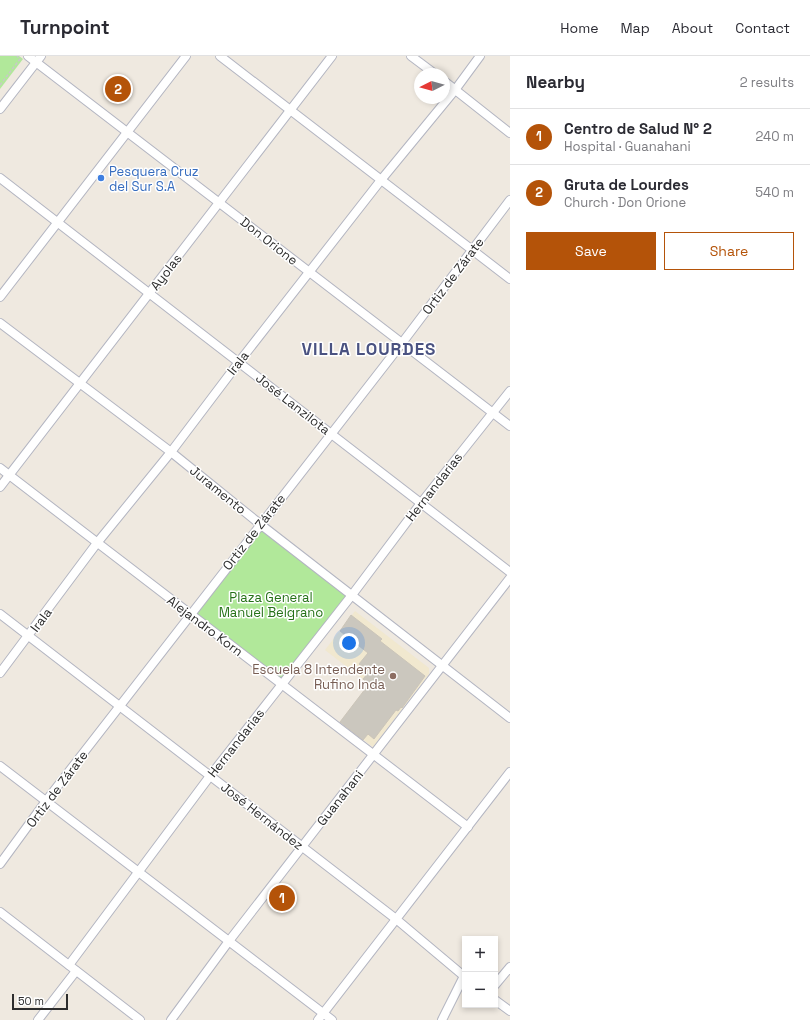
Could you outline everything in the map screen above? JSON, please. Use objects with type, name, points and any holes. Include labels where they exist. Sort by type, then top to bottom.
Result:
[{"type":"street","name":"Don Orione","points":[[28,56],[38,59],[128,132],[510,426]]},
{"type":"street","points":[[0,297],[186,56]]},
{"type":"street","points":[[220,56],[510,279]]},
{"type":"street","name":"Ayolas","points":[[0,487],[332,56]]},
{"type":"street","points":[[411,56],[426,68]]},
{"type":"street","name":"Irala","points":[[0,673],[98,543],[171,452],[381,180],[455,90],[480,56]]},
{"type":"street","points":[[0,109],[38,59]]},
{"type":"street","points":[[450,86],[510,132]]},
{"type":"street","name":"José Lanzilota","points":[[0,178],[510,572]]},
{"type":"street","name":"Ortiz de Zárate","points":[[0,864],[46,801],[330,433],[402,343],[510,200]]},
{"type":"street","name":"Juramento","points":[[0,323],[171,452],[260,524],[510,718]]},
{"type":"street","name":"Hernandarias","points":[[69,965],[210,776],[352,595],[421,503],[510,391]]},
{"type":"street","name":"Alejandro Korn","points":[[0,468],[468,827]]},
{"type":"street","name":"Guanahani","points":[[172,1020],[229,941],[510,578]]},
{"type":"street","name":"José Hernández","points":[[0,614],[396,919],[462,974]]},
{"type":"street","points":[[0,766],[229,941],[321,1017],[332,1020]]},
{"type":"street","points":[[321,1017],[510,772]]},
{"type":"street","points":[[0,912],[140,1020]]},
{"type":"street","points":[[498,982],[510,967]]},
{"type":"street","points":[[38,1020],[76,971]]},
{"type":"street","points":[[442,1020],[462,982]]},
{"type":"street","points":[[498,1002],[510,1011]]},
{"type":"path","points":[[0,85],[20,59],[17,56]]},
{"type":"shaded area","name":"Escuela 8 Intendente Rufino Inda","points":[[355,611],[429,668],[429,674],[373,747],[340,722],[369,684],[325,650]]},
{"type":"green space","points":[[0,56],[19,56],[23,59],[0,89]]},
{"type":"green space","name":"Plaza General Manuel Belgrano","points":[[260,524],[352,595],[281,684],[191,614]]},
{"type":"building","name":"Escuela 8 Intendente Rufino Inda","points":[[351,615],[382,639],[380,641],[425,676],[402,708],[401,707],[398,711],[396,710],[374,739],[368,734],[363,740],[340,722],[369,684],[363,679],[369,672],[359,664],[368,653],[340,631]]},
{"type":"place","name":"Gruta de Lourdes","points":[[118,89]]},
{"type":"place","name":"Pesquera Cruz del Sur S.A","points":[[101,178]]},
{"type":"place","name":"Escuela 8 Intendente Rufino Inda","points":[[393,676]]},
{"type":"place","name":"Centro de Salud N° 2","points":[[282,898]]},
{"type":"district","name":"VILLA LOURDES","points":[[369,349]]}]
